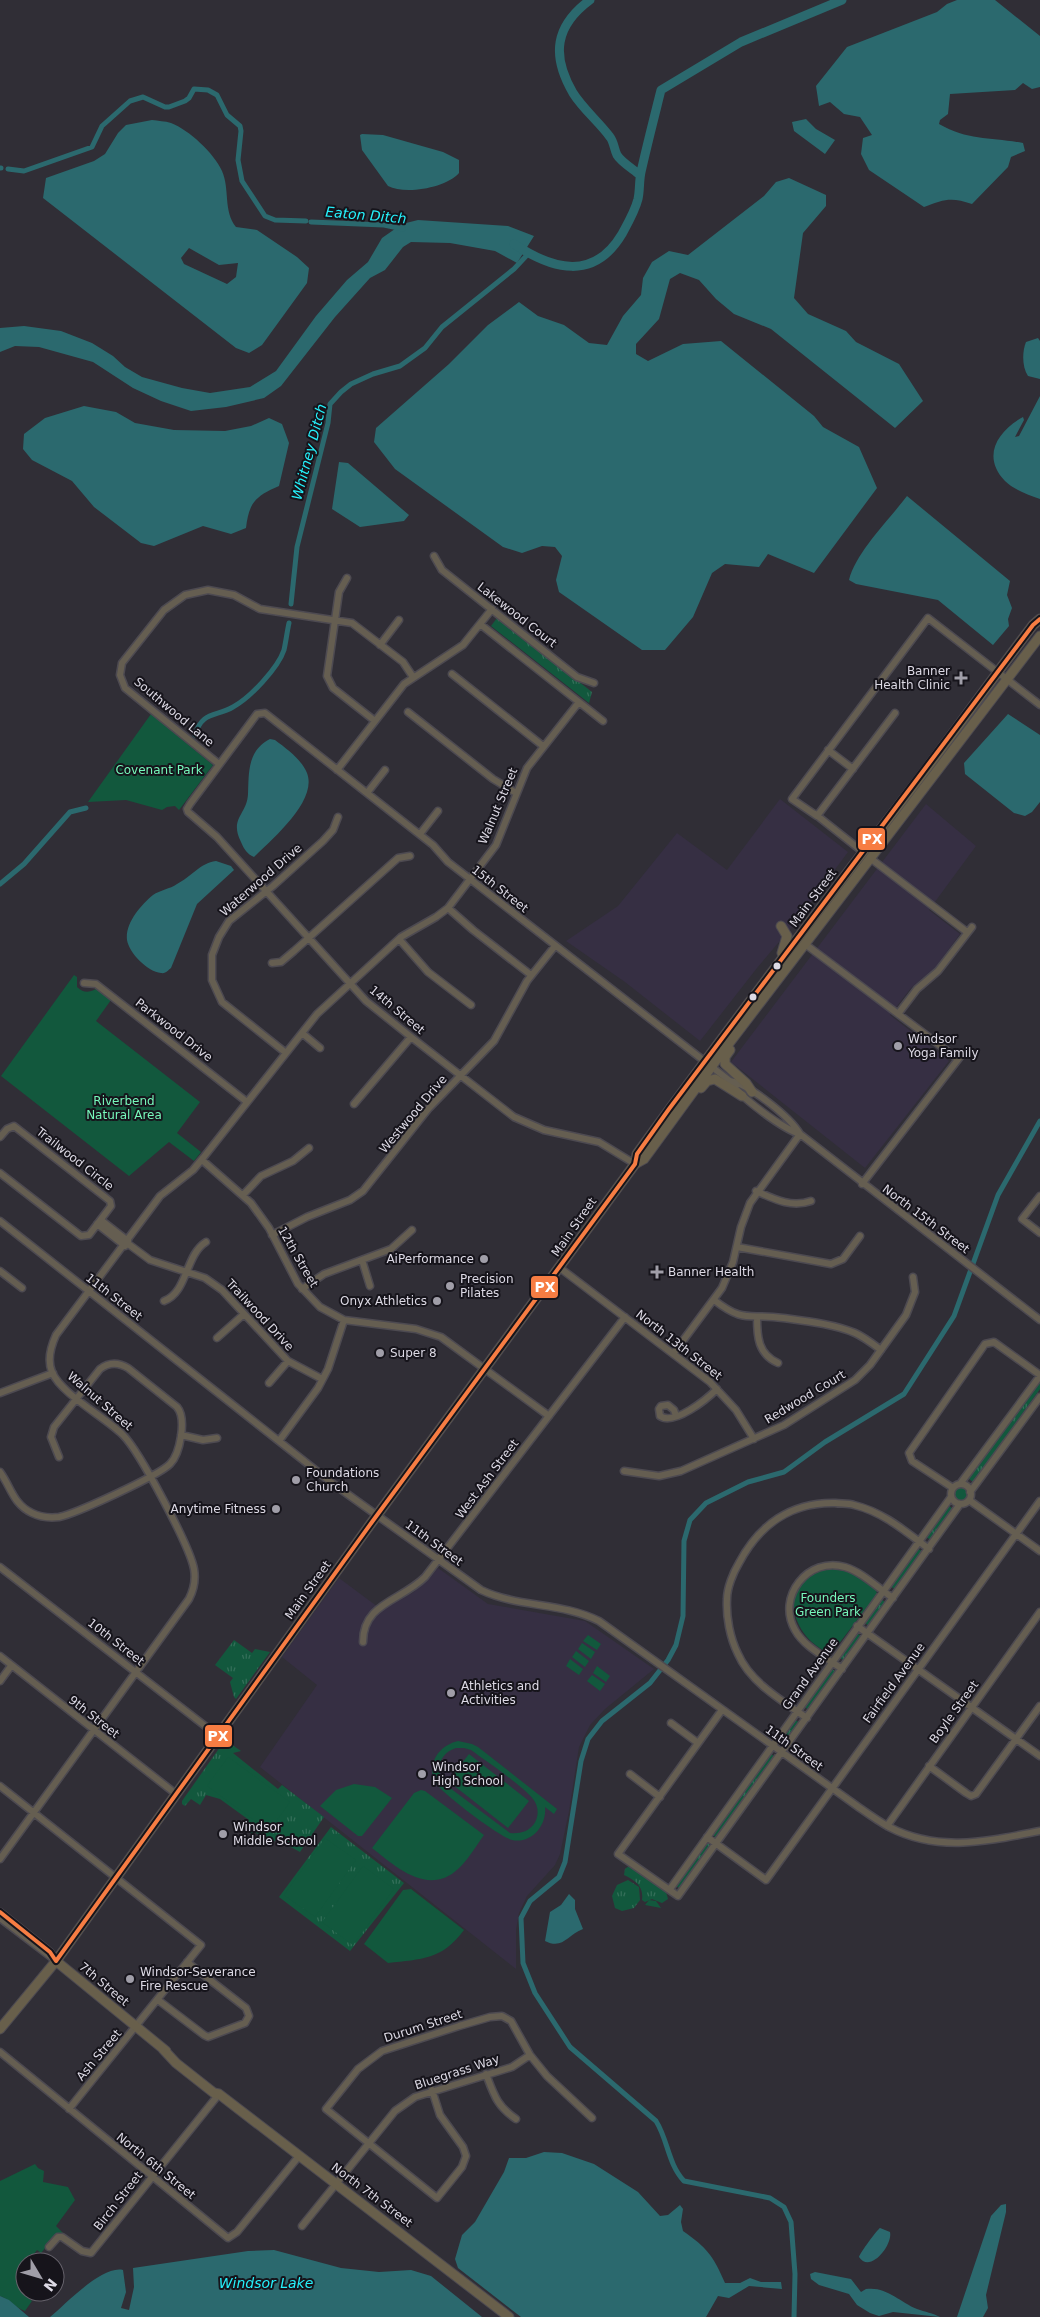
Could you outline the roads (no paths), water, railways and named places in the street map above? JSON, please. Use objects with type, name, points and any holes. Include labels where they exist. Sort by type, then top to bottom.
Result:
[{"type":"main road","name":"Main Street","points":[[802,941],[842,895],[847,884],[904,799],[997,672],[1033,625],[1040,619]]},
{"type":"main road","name":"Main Street","points":[[802,941],[824,904],[866,855],[1040,636]]},
{"type":"main road","points":[[767,986],[767,972],[786,944],[787,936],[781,926]]},
{"type":"main road","points":[[767,986],[802,941]]},
{"type":"main road","name":"Main Street","points":[[635,1164],[644,1159],[676,1116],[708,1064],[748,1019],[767,986]]},
{"type":"main road","name":"Main Street","points":[[0,2029],[56,1961],[376,1516],[635,1164],[637,1154],[767,986]]},
{"type":"main road","points":[[748,1019],[740,1037],[726,1055],[724,1062],[728,1068],[746,1083],[752,1092]]},
{"type":"main road","points":[[676,1116],[708,1080],[718,1080],[742,1096]]},
{"type":"main road","name":"7th Street","points":[[56,1961],[136,2027]]},
{"type":"main road","name":"North 7th Street","points":[[136,2027],[163,2049],[176,2063],[214,2093],[219,2094],[509,2317]]},
{"type":"street","name":"Lakewood Court","points":[[434,556],[442,570],[577,677],[594,683]]},
{"type":"street","points":[[347,578],[340,588],[334,620],[327,668],[328,681],[333,688],[375,721]]},
{"type":"street","name":"Southwood Lane","points":[[219,764],[122,683],[120,675],[122,663],[144,635],[171,604],[185,595],[202,591],[229,593],[260,609],[355,624],[407,666],[413,677]]},
{"type":"street","points":[[337,770],[404,684],[463,645],[492,609]]},
{"type":"street","points":[[967,932],[794,798],[928,618],[1040,705]]},
{"type":"street","points":[[380,644],[399,620]]},
{"type":"street","points":[[480,624],[603,721]]},
{"type":"street","points":[[452,674],[543,746]]},
{"type":"street","name":"Walnut Street","points":[[0,1858],[189,1599],[196,1578],[189,1550],[125,1437],[61,1384],[53,1373],[50,1357],[53,1341],[160,1196],[202,1160],[317,1014],[399,939],[448,908],[496,845],[527,768],[579,702]]},
{"type":"street","name":"15th Street","points":[[219,764],[252,718],[260,712],[265,713],[420,834],[470,879],[730,1081],[742,1096],[773,1118]]},
{"type":"street","points":[[408,712],[493,779],[516,793]]},
{"type":"street","points":[[817,816],[895,713]]},
{"type":"street","points":[[828,750],[853,769]]},
{"type":"street","name":"14th Street","points":[[219,764],[187,811],[217,837],[366,1001],[522,1121],[544,1130],[598,1142],[635,1164]]},
{"type":"street","points":[[367,793],[385,770]]},
{"type":"street","points":[[420,834],[438,811]]},
{"type":"street","name":"Waterwood Drive","points":[[286,1053],[227,1007],[216,993],[211,974],[212,955],[225,927],[237,914],[266,892],[333,830],[338,817]]},
{"type":"street","points":[[272,963],[281,962],[398,858],[410,856]]},
{"type":"street","points":[[448,908],[531,975]]},
{"type":"street","points":[[898,1014],[917,988],[939,970],[972,927]]},
{"type":"street","points":[[399,939],[428,972],[471,1005]]},
{"type":"street","points":[[802,941],[958,1059]]},
{"type":"street","name":"Westwood Drive","points":[[272,1235],[361,1193],[429,1108],[500,1033],[531,975],[555,946]]},
{"type":"street","name":"Parkwood Drive","points":[[84,983],[96,984],[247,1102]]},
{"type":"street","points":[[302,1033],[320,1048]]},
{"type":"street","points":[[354,1104],[411,1037]]},
{"type":"street","points":[[862,1184],[963,1053]]},
{"type":"street","name":"15th Street","points":[[730,1081],[738,1082],[779,1113]]},
{"type":"street","name":"North 15th Street","points":[[779,1113],[794,1124],[800,1134],[862,1184],[1040,1320]]},
{"type":"street","name":"North 15th Street","points":[[773,1118],[789,1131],[800,1134]]},
{"type":"street","name":"Trailwood Circle","points":[[0,1137],[10,1122],[114,1204],[86,1239],[79,1236],[0,1173]]},
{"type":"street","points":[[673,1354],[714,1300],[729,1274],[745,1213],[756,1191],[800,1134]]},
{"type":"street","points":[[243,1195],[261,1176],[293,1161],[309,1148]]},
{"type":"street","name":"12th Street","points":[[202,1160],[243,1195],[259,1213],[302,1289],[320,1307],[344,1320],[426,1332],[444,1340],[549,1416]]},
{"type":"street","points":[[756,1191],[789,1204],[801,1204],[811,1201]]},
{"type":"street","points":[[1040,1196],[1022,1219],[1040,1233]]},
{"type":"street","name":"11th Street","points":[[0,1221],[376,1516],[471,1584],[491,1595],[514,1602],[577,1612],[593,1618],[887,1826],[942,1843],[962,1844],[980,1843],[1040,1831]]},
{"type":"street","name":"Trailwood Drive","points":[[99,1222],[150,1260],[212,1282],[288,1361],[322,1379]]},
{"type":"street","points":[[302,1289],[324,1274],[391,1249],[412,1230]]},
{"type":"street","points":[[737,1247],[831,1264],[843,1259],[860,1236]]},
{"type":"street","points":[[164,1301],[175,1295],[196,1251],[206,1242]]},
{"type":"street","points":[[362,1260],[370,1286]]},
{"type":"street","name":"North 13th Street","points":[[560,1268],[717,1389],[736,1410],[754,1439]]},
{"type":"street","points":[[0,1271],[22,1288]]},
{"type":"street","name":"Redwood Court","points":[[624,1471],[653,1476],[674,1474],[784,1425],[859,1377],[881,1350],[908,1311],[914,1292],[913,1277]]},
{"type":"street","points":[[714,1300],[733,1314],[784,1318],[843,1329],[856,1333],[881,1350]]},
{"type":"street","points":[[217,1338],[244,1314]]},
{"type":"street","name":"West Ash Street","points":[[363,1642],[363,1629],[373,1612],[413,1588],[438,1560],[625,1317]]},
{"type":"street","points":[[757,1317],[758,1337],[762,1350],[768,1359],[778,1364]]},
{"type":"street","points":[[279,1441],[308,1404],[322,1379],[344,1320]]},
{"type":"street","points":[[953,1488],[912,1461],[909,1455],[913,1446],[985,1344],[994,1342],[1040,1376],[960,1484],[953,1488],[951,1497],[954,1502],[960,1504],[969,1500]]},
{"type":"street","points":[[269,1383],[288,1361]]},
{"type":"street","points":[[0,1472],[11,1494],[20,1504],[34,1514],[50,1517],[70,1513],[149,1477],[170,1464],[180,1435],[183,1419],[179,1409],[124,1366],[114,1363],[104,1366],[52,1432],[51,1437],[59,1457]]},
{"type":"street","points":[[0,1393],[53,1373]]},
{"type":"street","points":[[676,1416],[696,1407],[717,1389]]},
{"type":"street","points":[[969,1500],[970,1492],[1040,1397]]},
{"type":"street","points":[[180,1435],[203,1440],[216,1438]]},
{"type":"street","points":[[960,1484],[966,1486],[970,1492]]},
{"type":"street","name":"Grand Avenue","points":[[951,1497],[670,1889],[678,1896],[960,1504]]},
{"type":"street","points":[[969,1500],[1040,1551]]},
{"type":"street","name":"Fairfield Avenue","points":[[716,1843],[766,1880],[1040,1501]]},
{"type":"street","points":[[807,1718],[756,1679],[738,1655],[729,1626],[726,1597],[734,1571],[748,1545],[773,1520],[792,1510],[820,1503],[852,1504],[879,1513],[929,1549]]},
{"type":"street","points":[[842,1669],[800,1637],[792,1623],[789,1602],[798,1582],[813,1570],[826,1565],[835,1565],[851,1569],[893,1598]]},
{"type":"street","name":"10th Street","points":[[0,1567],[218,1736]]},
{"type":"street","name":"Boyle Street","points":[[887,1826],[1040,1612]]},
{"type":"street","points":[[858,1626],[1040,1756]]},
{"type":"street","name":"9th Street","points":[[0,1656],[176,1794]]},
{"type":"street","points":[[0,1681],[11,1666]]},
{"type":"street","points":[[929,1766],[971,1796],[980,1790],[1040,1706]]},
{"type":"street","points":[[670,1889],[618,1854],[722,1710]]},
{"type":"street","points":[[672,1723],[698,1743]]},
{"type":"street","points":[[630,1774],[660,1797]]},
{"type":"street","points":[[0,1786],[116,1877]]},
{"type":"street","points":[[707,1837],[716,1843]]},
{"type":"street","name":"Ash Street","points":[[69,2109],[201,1944],[116,1877]]},
{"type":"street","name":"7th Street","points":[[0,1912],[50,1952],[56,1961]]},
{"type":"street","name":"7th Street","points":[[0,1918],[56,1961]]},
{"type":"street","points":[[158,2000],[204,2036],[208,2037],[245,2023],[249,2016],[246,2008],[187,1962]]},
{"type":"street","name":"Durum Street","points":[[368,2143],[326,2109],[358,2069],[382,2051],[502,2016],[511,2021],[530,2054]]},
{"type":"street","name":"North 6th Street","points":[[0,2052],[225,2237],[230,2238],[237,2232],[299,2156]]},
{"type":"street","points":[[530,2054],[558,2089],[592,2118]]},
{"type":"street","name":"Bluegrass Way","points":[[302,2226],[394,2111],[415,2097],[432,2090],[512,2067],[530,2054]]},
{"type":"street","points":[[486,2074],[495,2099],[503,2110],[516,2119]]},
{"type":"street","points":[[368,2143],[438,2198],[462,2167],[466,2156],[463,2147],[440,2115],[432,2090]]},
{"type":"street","name":"Birch Street","points":[[49,2247],[58,2237],[64,2237],[82,2251],[91,2253],[219,2094]]},
{"type":"water","points":[[957,0],[995,0],[1040,36],[1040,87],[1032,89],[1023,83],[1015,90],[950,94],[948,114],[940,120],[939,124],[970,136],[1023,143],[1025,151],[1011,157],[1008,167],[972,204],[959,200],[948,200],[924,207],[869,170],[861,154],[863,138],[872,135],[860,117],[844,114],[830,102],[819,106],[816,86],[847,47],[937,12],[947,4]]},
{"type":"water","points":[[806,119],[816,129],[835,140],[825,154],[794,131],[792,122]]},
{"type":"water","points":[[152,120],[166,122],[178,126],[193,137],[213,157],[222,171],[226,185],[229,214],[236,227],[257,230],[297,257],[309,268],[307,283],[262,345],[249,353],[236,348],[43,198],[46,178],[94,161],[105,154],[118,133],[126,125]],"holes":[[[189,248],[219,265],[238,263],[236,277],[227,284],[184,264],[181,258]]]},
{"type":"water","points":[[360,135],[383,135],[443,152],[459,160],[459,173],[445,183],[435,186],[415,190],[395,189],[388,186],[362,150]]},
{"type":"water","points":[[789,178],[826,195],[826,206],[803,233],[794,298],[808,314],[846,331],[856,342],[899,364],[923,401],[895,428],[771,329],[734,314],[716,299],[699,280],[680,273],[670,279],[659,319],[636,344],[636,354],[648,361],[683,344],[721,341],[814,416],[823,427],[859,447],[877,488],[814,573],[768,554],[759,567],[725,564],[712,573],[693,617],[665,650],[642,650],[559,592],[556,580],[562,556],[555,547],[542,546],[522,553],[503,547],[395,469],[374,442],[376,428],[449,364],[488,325],[519,302],[538,316],[564,325],[589,343],[607,345],[623,316],[641,295],[643,278],[652,262],[669,251],[688,255],[764,196],[776,182]]},
{"type":"water","points":[[418,220],[508,226],[534,236],[517,263],[495,251],[450,243],[411,242],[403,247],[385,270],[370,278],[335,317],[281,386],[264,398],[226,407],[191,411],[161,401],[133,388],[93,362],[39,347],[15,346],[0,352],[0,328],[24,326],[61,331],[92,343],[142,377],[182,388],[210,393],[250,387],[276,371],[316,316],[347,280],[368,262],[382,238],[402,224]]},
{"type":"water","points":[[1038,338],[1040,341],[1040,379],[1028,376],[1023,359],[1026,342]]},
{"type":"water","points":[[1040,396],[1040,499],[1017,490],[1005,481],[998,472],[994,462],[994,453],[1000,437],[1006,429],[1023,417],[1024,420],[1015,437],[1019,436]]},
{"type":"water","points":[[84,406],[116,412],[135,423],[174,430],[225,431],[251,426],[269,418],[282,424],[289,443],[279,486],[255,501],[249,512],[246,528],[231,534],[203,526],[154,546],[141,543],[94,507],[72,481],[32,460],[23,449],[24,434],[45,418]]},
{"type":"water","points":[[339,462],[348,463],[409,515],[404,521],[360,527],[332,509]]},
{"type":"water","points":[[907,496],[1010,581],[1007,595],[1012,608],[1008,619],[1009,626],[993,645],[938,600],[856,584],[849,580],[858,558]]},
{"type":"water","points":[[1008,714],[1040,735],[1040,802],[1032,812],[1025,816],[1014,813],[965,774],[964,763]]},
{"type":"water","points":[[270,739],[275,740],[297,759],[307,773],[309,784],[306,796],[291,819],[254,857],[243,847],[237,827],[247,801],[249,771],[253,756],[262,744]]},
{"type":"water","points":[[216,861],[231,866],[234,870],[197,904],[171,968],[163,973],[156,972],[145,966],[135,956],[127,940],[129,927],[135,915],[153,895],[174,886],[205,864]]},
{"type":"water","points":[[569,1894],[575,1900],[575,1909],[583,1929],[561,1943],[556,1944],[545,1941],[550,1912],[561,1905]]},
{"type":"water","points":[[544,2152],[562,2153],[594,2164],[638,2192],[660,2216],[668,2215],[680,2205],[683,2209],[681,2222],[683,2231],[698,2242],[708,2253],[717,2265],[725,2283],[740,2283],[750,2278],[761,2282],[781,2282],[782,2289],[749,2286],[729,2298],[718,2296],[706,2317],[521,2317],[458,2268],[455,2259],[462,2235],[475,2222],[504,2172],[509,2158],[526,2158]]},
{"type":"water","points":[[1006,2204],[1006,2212],[986,2295],[988,2308],[983,2317],[957,2317],[991,2216],[1001,2205]]},
{"type":"water","points":[[880,2228],[890,2232],[888,2244],[880,2256],[869,2262],[864,2261],[859,2257]]},
{"type":"water","name":"Windsor Lake","points":[[274,2250],[341,2268],[379,2272],[411,2270],[431,2276],[482,2317],[50,2317],[95,2279],[114,2270],[123,2270],[126,2292],[121,2308],[129,2310],[134,2287],[133,2268],[248,2251]]},
{"type":"water","points":[[815,2272],[851,2279],[861,2292],[866,2289],[880,2290],[917,2309],[940,2317],[893,2312],[879,2316],[870,2313],[857,2305],[849,2294],[819,2285],[811,2279],[810,2274]]},
{"type":"water","points":[[0,2296],[9,2300],[29,2317],[0,2317]]},
{"type":"waterway","points":[[590,0],[569,20],[563,31],[559,54],[561,66],[573,93],[581,105],[610,137],[619,158],[640,175]]},
{"type":"waterway","points":[[514,244],[543,260],[558,265],[586,265],[599,259],[611,249],[622,234],[635,208],[639,196],[641,172],[661,90],[741,42],[842,0]]},
{"type":"waterway","name":"Eaton Ditch","points":[[8,169],[24,171],[92,147],[102,126],[130,101],[143,97],[169,107],[185,101],[194,89],[208,90],[217,95],[227,115],[240,126],[238,160],[242,181],[265,216],[275,220],[306,221]]},
{"type":"waterway","name":"Eaton Ditch","points":[[311,222],[384,225],[403,229]]},
{"type":"waterway","name":"Whitney Ditch","points":[[291,604],[297,547],[328,423],[330,404],[351,384],[373,374],[400,366],[425,348],[442,327],[514,269],[528,254]]},
{"type":"waterway","name":"Whitney Ditch","points":[[195,735],[198,727],[206,718],[240,703],[270,674],[284,650],[289,623]]},
{"type":"waterway","name":"Whitney Ditch","points":[[0,884],[24,864],[70,812],[86,808]]},
{"type":"waterway","points":[[794,2317],[795,2274],[791,2222],[784,2207],[770,2198],[684,2181],[671,2160],[656,2121],[570,2047],[535,1993],[523,1963],[521,1918],[530,1901],[559,1877],[565,1862],[581,1761],[588,1739],[602,1721],[650,1683],[668,1660],[676,1645],[683,1616],[684,1541],[690,1520],[706,1503],[748,1482],[784,1472],[825,1442],[904,1394],[954,1316],[998,1195],[1040,1121]]},
{"type":"place","name":"Banner Health Clinic","points":[[961,678]]},
{"type":"place","name":"Windsor Yoga Family","points":[[898,1046]]},
{"type":"place","name":"AiPerformance","points":[[484,1259]]},
{"type":"place","name":"Banner Health","points":[[657,1272]]},
{"type":"place","name":"Precision Pilates","points":[[450,1286]]},
{"type":"place","name":"Onyx Athletics","points":[[437,1301]]},
{"type":"place","name":"Super 8","points":[[380,1353]]},
{"type":"place","name":"Foundations Church","points":[[296,1480]]},
{"type":"place","name":"Anytime Fitness","points":[[276,1509]]},
{"type":"place","name":"Athletics and Activities","points":[[451,1693]]},
{"type":"place","name":"Windsor High School","points":[[422,1774]]},
{"type":"place","name":"Windsor Middle School","points":[[223,1834]]},
{"type":"place","name":"Windsor-Severance Fire Rescue","points":[[130,1979]]},
{"type":"park label","name":"Covenant Park","points":[[159,770]]},
{"type":"park label","name":"Riverbend Natural Area","points":[[124,1108]]},
{"type":"park label","name":"Founders Green Park","points":[[828,1605]]}]
